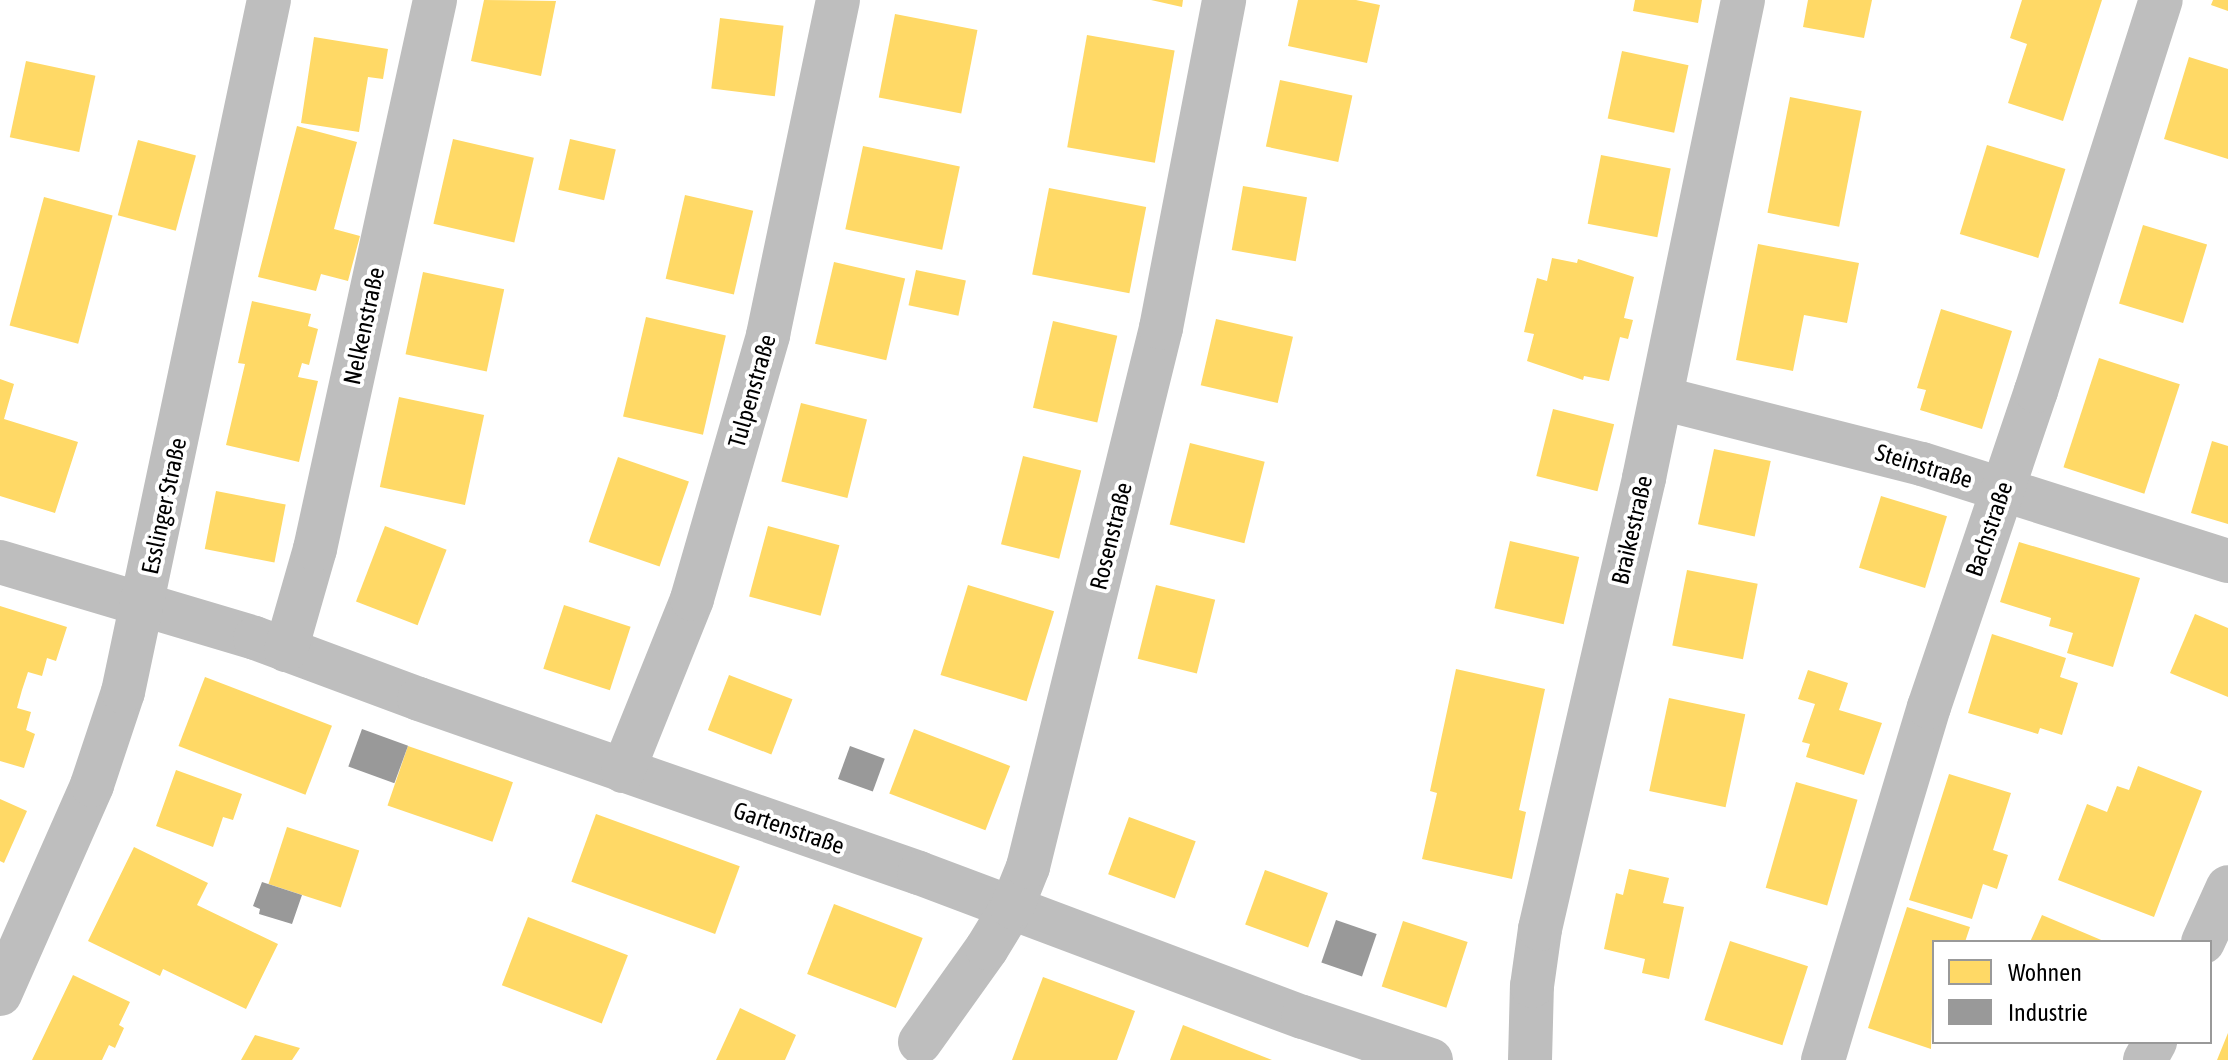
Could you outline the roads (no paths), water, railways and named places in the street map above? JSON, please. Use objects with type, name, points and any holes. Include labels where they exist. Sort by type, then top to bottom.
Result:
[{"type":"street","name":"Esslinger Straße","points":[[0,994],[106,749],[143,607],[269,0]]},
{"type":"street","name":"Nelkenstraße","points":[[286,650],[315,549],[435,0]]},
{"type":"street","name":"Tulpenstraße","points":[[623,771],[692,599],[768,335],[838,0]]},
{"type":"street","name":"Rosenstraße","points":[[920,1042],[1012,907],[1028,867],[1161,328],[1224,0]]},
{"type":"street","name":"Braikestraße","points":[[1530,1060],[1532,986],[1540,929],[1661,398],[1743,0]]},
{"type":"street","name":"Bachstraße","points":[[1823,1060],[1900,798],[2161,0]]},
{"type":"street","name":"Steinstraße","points":[[1661,398],[1840,441],[2228,561]]},
{"type":"street","name":"Gartenstraße","points":[[0,562],[286,650],[1012,907],[1303,1017],[1431,1060]]},
{"type":"street","points":[[2204,940],[2228,887]]}]
